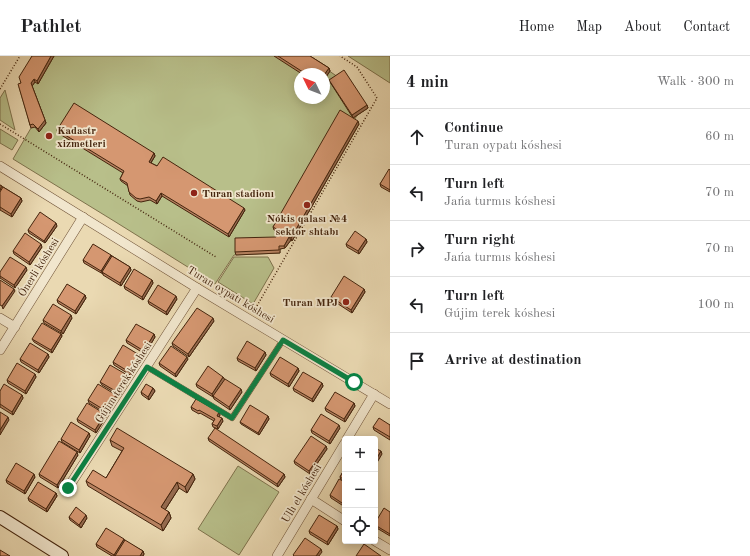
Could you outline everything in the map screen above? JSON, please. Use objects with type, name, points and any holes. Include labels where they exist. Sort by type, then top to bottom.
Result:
[{"type":"street","name":"Turan oypatı kóshesi","points":[[0,166],[197,288],[390,404]]},
{"type":"street","name":"Ónerli kóshesi","points":[[0,350],[83,217]]},
{"type":"street","name":"Gújim terek kóshesi","points":[[68,488],[197,288]]},
{"type":"street","points":[[0,318],[14,327]]},
{"type":"street","points":[[349,436],[374,394]]},
{"type":"street","name":"Ullı el kóshesi","points":[[277,556],[342,448]]},
{"type":"street","points":[[311,499],[342,519]]},
{"type":"street","points":[[0,517],[62,556]]},
{"type":"street","points":[[378,542],[390,550]]},
{"type":"lane","points":[[147,367],[232,418],[283,340]]},
{"type":"path","points":[[0,89],[20,56]]},
{"type":"path","points":[[249,319],[377,98],[357,67],[340,56]]},
{"type":"path","points":[[0,124],[216,257]]},
{"type":"green space","name":"Turan stadionı","points":[[35,56],[307,56],[325,68],[294,68],[294,104],[330,104],[330,72],[338,77],[345,73],[368,108],[357,115],[354,121],[359,124],[292,241],[290,240],[285,248],[280,249],[280,253],[234,255],[215,284],[13,159],[31,128],[19,87]]},
{"type":"green space","points":[[348,56],[390,56],[390,83]]},
{"type":"green space","points":[[5,90],[15,130],[0,120],[0,98]]},
{"type":"green space","points":[[0,129],[18,140],[12,150],[0,143]]},
{"type":"green space","points":[[234,257],[268,257],[274,268],[253,304],[218,282]]},
{"type":"green space","points":[[238,466],[279,492],[239,555],[198,529]]},
{"type":"building","points":[[32,56],[51,56],[37,81],[34,79],[31,83],[45,120],[38,129],[33,124],[30,125],[18,84],[21,83],[19,77]]},
{"type":"building","points":[[278,56],[310,56],[329,68],[297,68]]},
{"type":"building","points":[[344,70],[367,105],[352,115],[330,79]]},
{"type":"building","points":[[74,103],[154,153],[149,162],[157,166],[163,157],[244,208],[228,234],[161,193],[156,201],[149,197],[140,199],[136,198],[129,192],[127,183],[120,179],[124,171],[57,130]]},
{"type":"building","points":[[340,110],[358,121],[291,238],[289,237],[284,246],[279,246],[279,250],[235,252],[235,238],[276,237],[280,231],[273,227]]},
{"type":"building","points":[[389,169],[390,170],[390,190],[380,184]]},
{"type":"building","points":[[3,187],[21,198],[11,214],[0,207],[0,192]]},
{"type":"building","points":[[40,212],[56,223],[44,241],[28,230]]},
{"type":"building","points":[[355,231],[366,239],[358,251],[346,244]]},
{"type":"building","points":[[25,233],[41,244],[29,262],[13,251]]},
{"type":"building","points":[[93,244],[111,255],[101,271],[83,260]]},
{"type":"building","points":[[112,256],[130,267],[120,283],[102,272]]},
{"type":"building","points":[[10,257],[26,267],[14,285],[0,276],[0,272]]},
{"type":"building","points":[[134,269],[152,280],[142,297],[124,286]]},
{"type":"building","points":[[344,276],[364,289],[351,310],[331,297]]},
{"type":"building","points":[[0,280],[14,289],[2,306],[0,305]]},
{"type":"building","points":[[67,284],[85,295],[75,311],[57,300]]},
{"type":"building","points":[[158,285],[176,296],[166,312],[148,301]]},
{"type":"building","points":[[53,304],[71,315],[61,331],[43,320]]},
{"type":"building","points":[[197,308],[213,318],[188,354],[172,343]]},
{"type":"building","points":[[42,323],[61,334],[51,350],[32,339]]},
{"type":"building","points":[[136,324],[154,334],[144,351],[126,340]]},
{"type":"building","points":[[247,341],[265,352],[255,368],[237,358]]},
{"type":"building","points":[[30,343],[48,354],[38,370],[20,359]]},
{"type":"building","points":[[123,345],[141,356],[131,373],[113,362]]},
{"type":"building","points":[[171,346],[187,357],[175,374],[159,363]]},
{"type":"building","points":[[280,357],[298,368],[288,384],[270,373]]},
{"type":"building","points":[[17,363],[35,374],[25,391],[7,380]]},
{"type":"building","points":[[110,365],[129,376],[119,393],[100,382]]},
{"type":"building","points":[[208,366],[223,377],[212,394],[196,384]]},
{"type":"building","points":[[303,372],[322,383],[312,399],[293,388]]},
{"type":"building","points":[[225,379],[241,389],[229,407],[213,396]]},
{"type":"building","points":[[4,384],[22,395],[12,412],[0,404],[0,391]]},
{"type":"building","points":[[98,384],[116,395],[106,411],[88,400]]},
{"type":"building","points":[[146,384],[153,388],[148,397],[141,392]]},
{"type":"building","points":[[335,392],[354,403],[344,419],[325,408]]},
{"type":"building","points":[[196,399],[219,412],[217,416],[222,418],[217,426],[212,424],[215,419],[191,407]]},
{"type":"building","points":[[87,403],[105,414],[95,430],[77,419]]},
{"type":"building","points":[[250,405],[268,416],[258,433],[240,422]]},
{"type":"building","points":[[0,412],[8,417],[0,430]]},
{"type":"building","points":[[321,414],[339,425],[329,441],[311,430]]},
{"type":"building","points":[[379,418],[390,425],[390,437],[373,427]]},
{"type":"building","points":[[71,422],[89,433],[79,450],[61,439]]},
{"type":"building","points":[[117,428],[193,474],[185,487],[177,482],[161,507],[169,512],[161,525],[86,481],[93,470],[106,478],[124,448],[110,440]]},
{"type":"building","points":[[215,428],[284,474],[277,484],[208,438]]},
{"type":"building","points":[[311,436],[326,446],[309,471],[294,461]]},
{"type":"building","points":[[59,441],[77,452],[57,485],[39,474]]},
{"type":"building","points":[[16,463],[34,474],[24,491],[6,480]]},
{"type":"building","points":[[339,479],[342,480],[342,503],[330,495]]},
{"type":"building","points":[[38,482],[56,493],[46,509],[28,498]]},
{"type":"building","points":[[76,507],[86,515],[79,525],[69,517]]},
{"type":"building","points":[[384,508],[390,512],[390,534],[378,527],[378,518]]},
{"type":"building","points":[[319,515],[337,526],[327,542],[309,531]]},
{"type":"building","points":[[106,528],[124,539],[114,555],[96,544]]},
{"type":"building","points":[[305,538],[321,549],[316,556],[294,556],[293,555]]},
{"type":"building","points":[[125,540],[143,551],[140,556],[115,556]]},
{"type":"building","points":[[364,544],[381,556],[356,556]]},
{"type":"building","points":[[0,550],[10,556],[0,556]]},
{"type":"place","name":"Kadastr xizmetleri","points":[[49,136]]},
{"type":"place","name":"Turan stadionı","points":[[194,193]]},
{"type":"place","name":"Nókis qalası №4 sektor shtabı","points":[[307,205]]},
{"type":"place","name":"Turan MPJ","points":[[346,302]]},
{"type":"route","points":[[68,488],[147,367],[232,418],[283,340],[354,382]]}]
